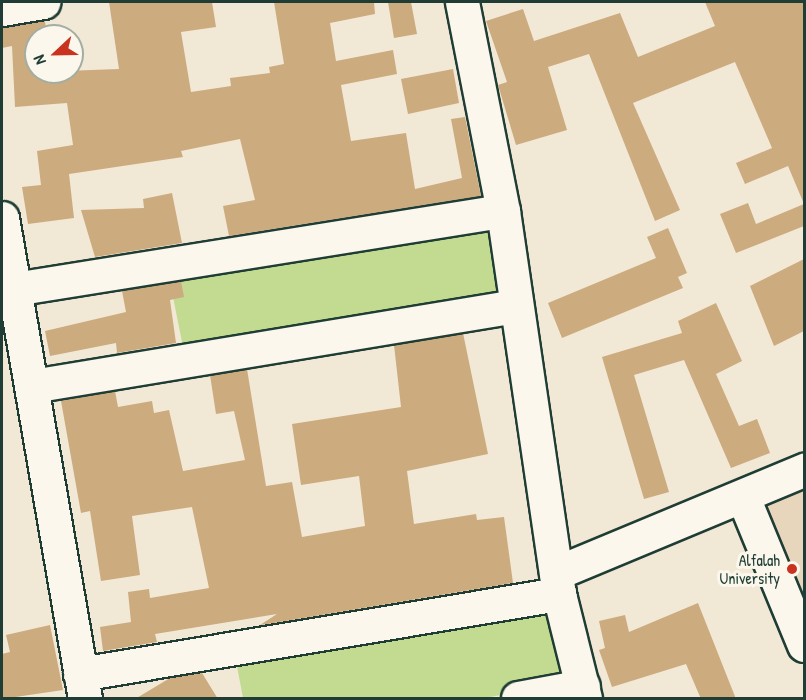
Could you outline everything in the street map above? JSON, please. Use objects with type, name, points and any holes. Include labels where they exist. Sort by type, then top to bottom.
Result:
[{"type":"street","points":[[2,9],[43,2]]},
{"type":"street","points":[[462,2],[503,211],[513,306],[557,583],[584,692],[518,699]]},
{"type":"street","points":[[14,289],[503,211]]},
{"type":"street","points":[[2,218],[83,686],[557,583],[804,470]]},
{"type":"street","points":[[32,386],[513,306]]},
{"type":"street","points":[[743,497],[804,645]]},
{"type":"shaded area","name":"Alfalah University","points":[[804,487],[804,630],[754,509]]},
{"type":"green space","points":[[493,227],[505,302],[185,357],[169,277]]},
{"type":"green space","points":[[559,605],[571,683],[484,698],[243,698],[236,661]]},
{"type":"building","points":[[109,2],[212,2],[216,27],[181,32],[191,92],[231,86],[230,78],[270,73],[269,67],[284,64],[274,2],[374,2],[375,14],[330,23],[336,61],[393,50],[397,74],[341,85],[351,141],[406,133],[415,189],[462,178],[451,119],[465,117],[481,196],[229,236],[223,206],[255,200],[240,139],[181,151],[183,157],[69,174],[74,218],[28,224],[22,187],[41,185],[37,151],[73,145],[67,103],[15,107],[12,46],[2,48],[2,27],[45,21],[45,24],[24,24],[24,84],[84,84],[84,70],[119,69]]},
{"type":"building","points":[[388,2],[411,2],[417,34],[394,38]]},
{"type":"building","points":[[705,2],[804,2],[804,204],[788,166],[745,184],[736,163],[772,148],[735,62],[633,103],[680,210],[655,221],[589,54],[548,67],[567,130],[516,145],[498,85],[507,82],[486,21],[523,9],[534,41],[620,13],[638,57],[715,26]]},
{"type":"building","points":[[453,69],[459,103],[408,114],[401,79]]},
{"type":"building","points":[[172,193],[182,243],[95,257],[81,210],[144,208],[143,199]]},
{"type":"building","points":[[748,203],[756,224],[804,204],[804,226],[736,253],[720,214]]},
{"type":"building","points":[[668,228],[687,273],[678,277],[683,288],[562,338],[548,303],[656,258],[647,237]]},
{"type":"building","points":[[804,259],[804,331],[774,346],[750,286]]},
{"type":"building","points":[[181,281],[184,297],[170,300],[176,343],[117,353],[116,343],[50,356],[45,331],[126,312],[122,291]]},
{"type":"building","points":[[716,303],[742,361],[716,374],[739,426],[757,419],[770,453],[731,468],[684,360],[634,375],[669,492],[644,499],[602,357],[682,333],[678,321]]},
{"type":"building","points":[[463,333],[488,454],[407,471],[414,524],[476,514],[477,520],[504,517],[513,583],[268,624],[260,625],[277,614],[155,634],[157,642],[103,651],[100,627],[131,622],[128,592],[149,589],[150,598],[209,588],[192,507],[132,516],[140,575],[101,581],[90,511],[81,513],[61,401],[115,391],[118,407],[152,401],[154,413],[169,410],[183,471],[245,460],[234,411],[216,414],[210,375],[247,369],[266,486],[292,482],[302,537],[365,526],[359,476],[301,485],[292,424],[401,407],[394,345]]},
{"type":"building","points":[[698,603],[736,699],[701,699],[686,664],[612,687],[599,650],[605,648],[599,621],[625,615],[629,632]]},
{"type":"building","points":[[50,625],[63,690],[2,699],[2,654],[10,652],[6,635]]},
{"type":"building","points":[[202,673],[218,699],[135,699],[170,678]]},
{"type":"place","name":"Alfalah University","points":[[792,569]]}]
